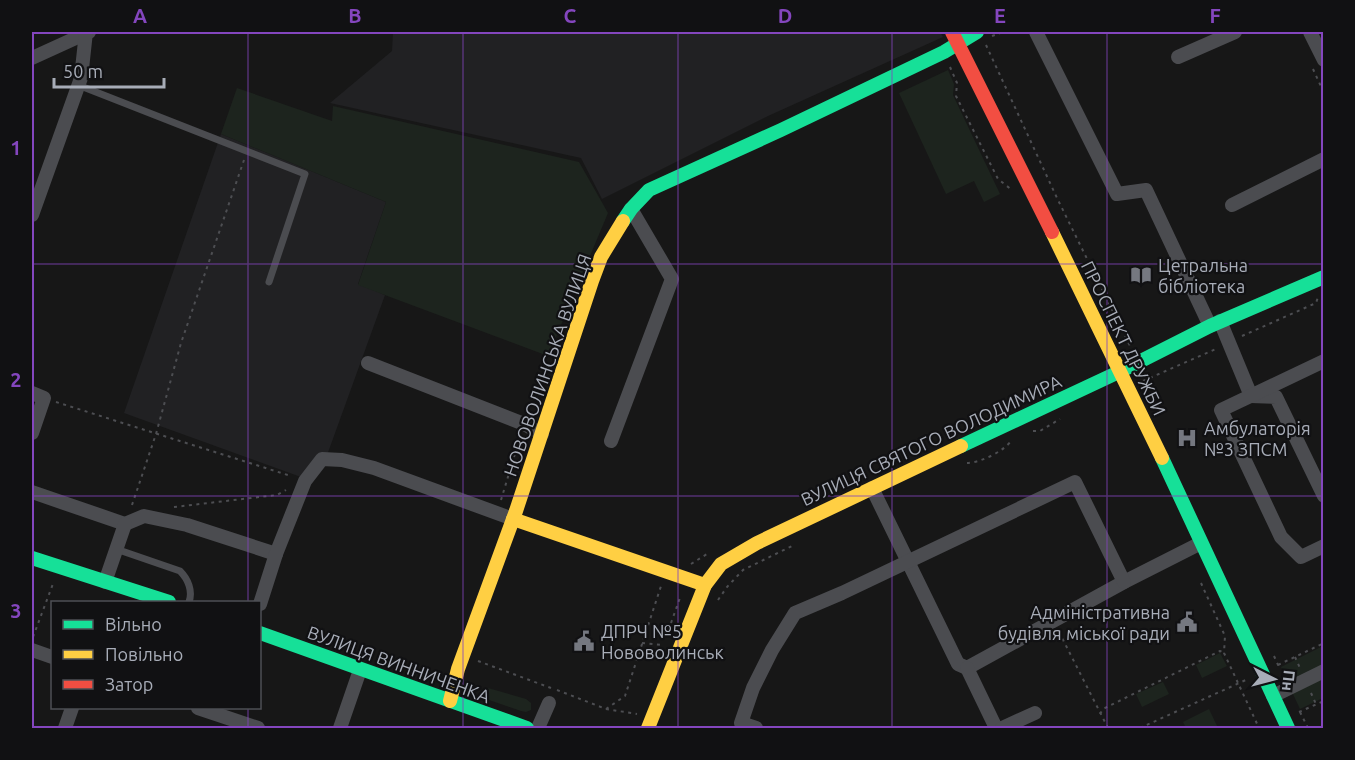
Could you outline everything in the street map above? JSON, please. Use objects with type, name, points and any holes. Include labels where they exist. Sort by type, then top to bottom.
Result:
[{"type":"street","points":[[32,58],[87,32]]},
{"type":"street","points":[[32,215],[78,85],[87,32]]},
{"type":"street","points":[[1036,32],[1117,194],[1146,190],[1215,324],[1229,342],[1251,396]]},
{"type":"street","points":[[1178,57],[1235,32]]},
{"type":"street","points":[[1310,32],[1323,60]]},
{"type":"street","name":"НОВОВОЛИНСЬКА ВУЛИЦЯ","points":[[450,702],[601,257],[631,209],[650,190],[674,177],[781,130],[955,38],[980,36]]},
{"type":"street","name":"ПРОСПЕКТ ДРУЖБИ","points":[[955,38],[1128,387],[1286,724]]},
{"type":"street","points":[[1232,205],[1323,159]]},
{"type":"street","points":[[611,441],[672,279],[631,209]]},
{"type":"street","name":"ВУЛИЦЯ СВЯТОГО ВОЛОДИМИРА","points":[[650,723],[705,585],[715,568],[727,559],[1215,324],[1323,277]]},
{"type":"street","points":[[1323,361],[1221,410],[1281,537],[1301,557],[1323,546]]},
{"type":"street","points":[[368,363],[524,424],[542,434]]},
{"type":"street","points":[[32,433],[38,396]]},
{"type":"street","points":[[1251,396],[1276,397],[1323,496]]},
{"type":"street","points":[[261,601],[276,554],[305,481],[322,459],[342,460],[375,468],[513,519],[705,585]]},
{"type":"street","points":[[756,729],[741,723],[753,688],[772,650],[795,613],[1075,482],[1124,582]]},
{"type":"street","points":[[872,488],[958,664],[967,668],[996,729]]},
{"type":"street","points":[[32,492],[125,524],[144,516],[197,528],[276,554]]},
{"type":"street","points":[[105,582],[125,524]]},
{"type":"street","points":[[967,668],[1124,582],[1201,543]]},
{"type":"street","points":[[32,558],[163,601]]},
{"type":"street","name":"ВУЛИЦЯ ВИННИЧЕНКА","points":[[261,633],[527,729]]},
{"type":"street","points":[[32,650],[51,657]]},
{"type":"street","points":[[340,729],[360,670]]},
{"type":"street","points":[[1273,696],[1323,671]]},
{"type":"street","points":[[538,729],[549,703]]},
{"type":"street","points":[[65,729],[72,709]]},
{"type":"street","points":[[201,709],[258,729]]},
{"type":"street","points":[[1002,729],[1035,713]]},
{"type":"lane","points":[[78,85],[305,174],[269,282]]},
{"type":"lane","points":[[116,549],[180,571],[186,578],[192,596],[190,601]]},
{"type":"path","points":[[980,36],[1137,362]]},
{"type":"path","points":[[125,524],[156,434],[181,343],[246,151]]},
{"type":"path","points":[[1128,387],[1316,303],[1319,294]]},
{"type":"path","points":[[38,396],[305,481]]},
{"type":"path","points":[[1030,432],[1040,431],[1063,418]]},
{"type":"path","points":[[497,513],[524,424]]},
{"type":"path","points":[[961,463],[974,463],[1007,447],[1012,440]]},
{"type":"path","points":[[172,507],[277,495],[305,481]]},
{"type":"path","points":[[714,604],[743,570],[800,542]]},
{"type":"path","points":[[32,640],[55,578]]},
{"type":"path","points":[[606,709],[625,696],[661,585]]},
{"type":"path","points":[[1053,620],[1107,729]]},
{"type":"path","points":[[642,643],[663,645]]},
{"type":"path","points":[[1140,729],[1323,643]]},
{"type":"path","points":[[1100,714],[1103,709],[1220,651],[1224,653]]},
{"type":"path","points":[[464,656],[650,723]]},
{"type":"path","points":[[1286,724],[1323,701]]},
{"type":"shaded area","points":[[393,32],[940,32],[943,37],[768,116],[602,199],[581,158],[330,103],[392,51]]},
{"type":"shaded area","points":[[948,70],[954,84],[953,95],[1000,194],[984,202],[974,181],[946,194],[899,93]]},
{"type":"shaded area","points":[[237,88],[332,121],[333,106],[579,162],[608,213],[548,356],[358,285],[386,202],[221,134]]},
{"type":"shaded area","points":[[221,134],[386,202],[358,284],[385,295],[326,458],[301,477],[124,413]]},
{"type":"shaded area","points":[[1323,646],[1323,668],[1289,685],[1281,667]]},
{"type":"shaded area","points":[[1220,653],[1227,666],[1202,678],[1196,665]]},
{"type":"shaded area","points":[[1323,676],[1323,698],[1300,709],[1292,692]]},
{"type":"shaded area","points":[[1163,682],[1169,694],[1142,707],[1136,694]]},
{"type":"shaded area","points":[[488,688],[526,699],[531,703],[531,710],[521,711],[489,700],[485,695]]},
{"type":"shaded area","points":[[1209,709],[1218,728],[1186,728],[1183,722]]},
{"type":"traffic: fast","points":[[623,221],[649,190],[944,52],[977,32]]},
{"type":"traffic: fast","points":[[961,446],[1121,371],[1210,326],[1324,277]]},
{"type":"traffic: fast","points":[[1162,458],[1288,728]]},
{"type":"traffic: fast","points":[[32,558],[166,601]]},
{"type":"traffic: fast","points":[[261,633],[527,728]]},
{"type":"traffic: slow","points":[[450,701],[458,669],[516,511],[592,281],[601,257],[623,221]]},
{"type":"traffic: slow","points":[[1052,232],[1162,458]]},
{"type":"traffic: slow","points":[[648,728],[705,585],[721,564],[757,543],[961,446]]},
{"type":"traffic: slow","points":[[513,519],[705,585]]},
{"type":"traffic: jam","points":[[952,32],[1052,232]]},
{"type":"place","name":"Цетральна бібліотека","points":[[1141,275]]},
{"type":"place","name":"Амбулаторія №3 ЗПСМ","points":[[1187,438]]},
{"type":"place","name":"Адміністративна будівля міської ради","points":[[1187,622]]},
{"type":"place","name":"ДПРЧ №5 Нововолинськ","points":[[584,641]]}]
